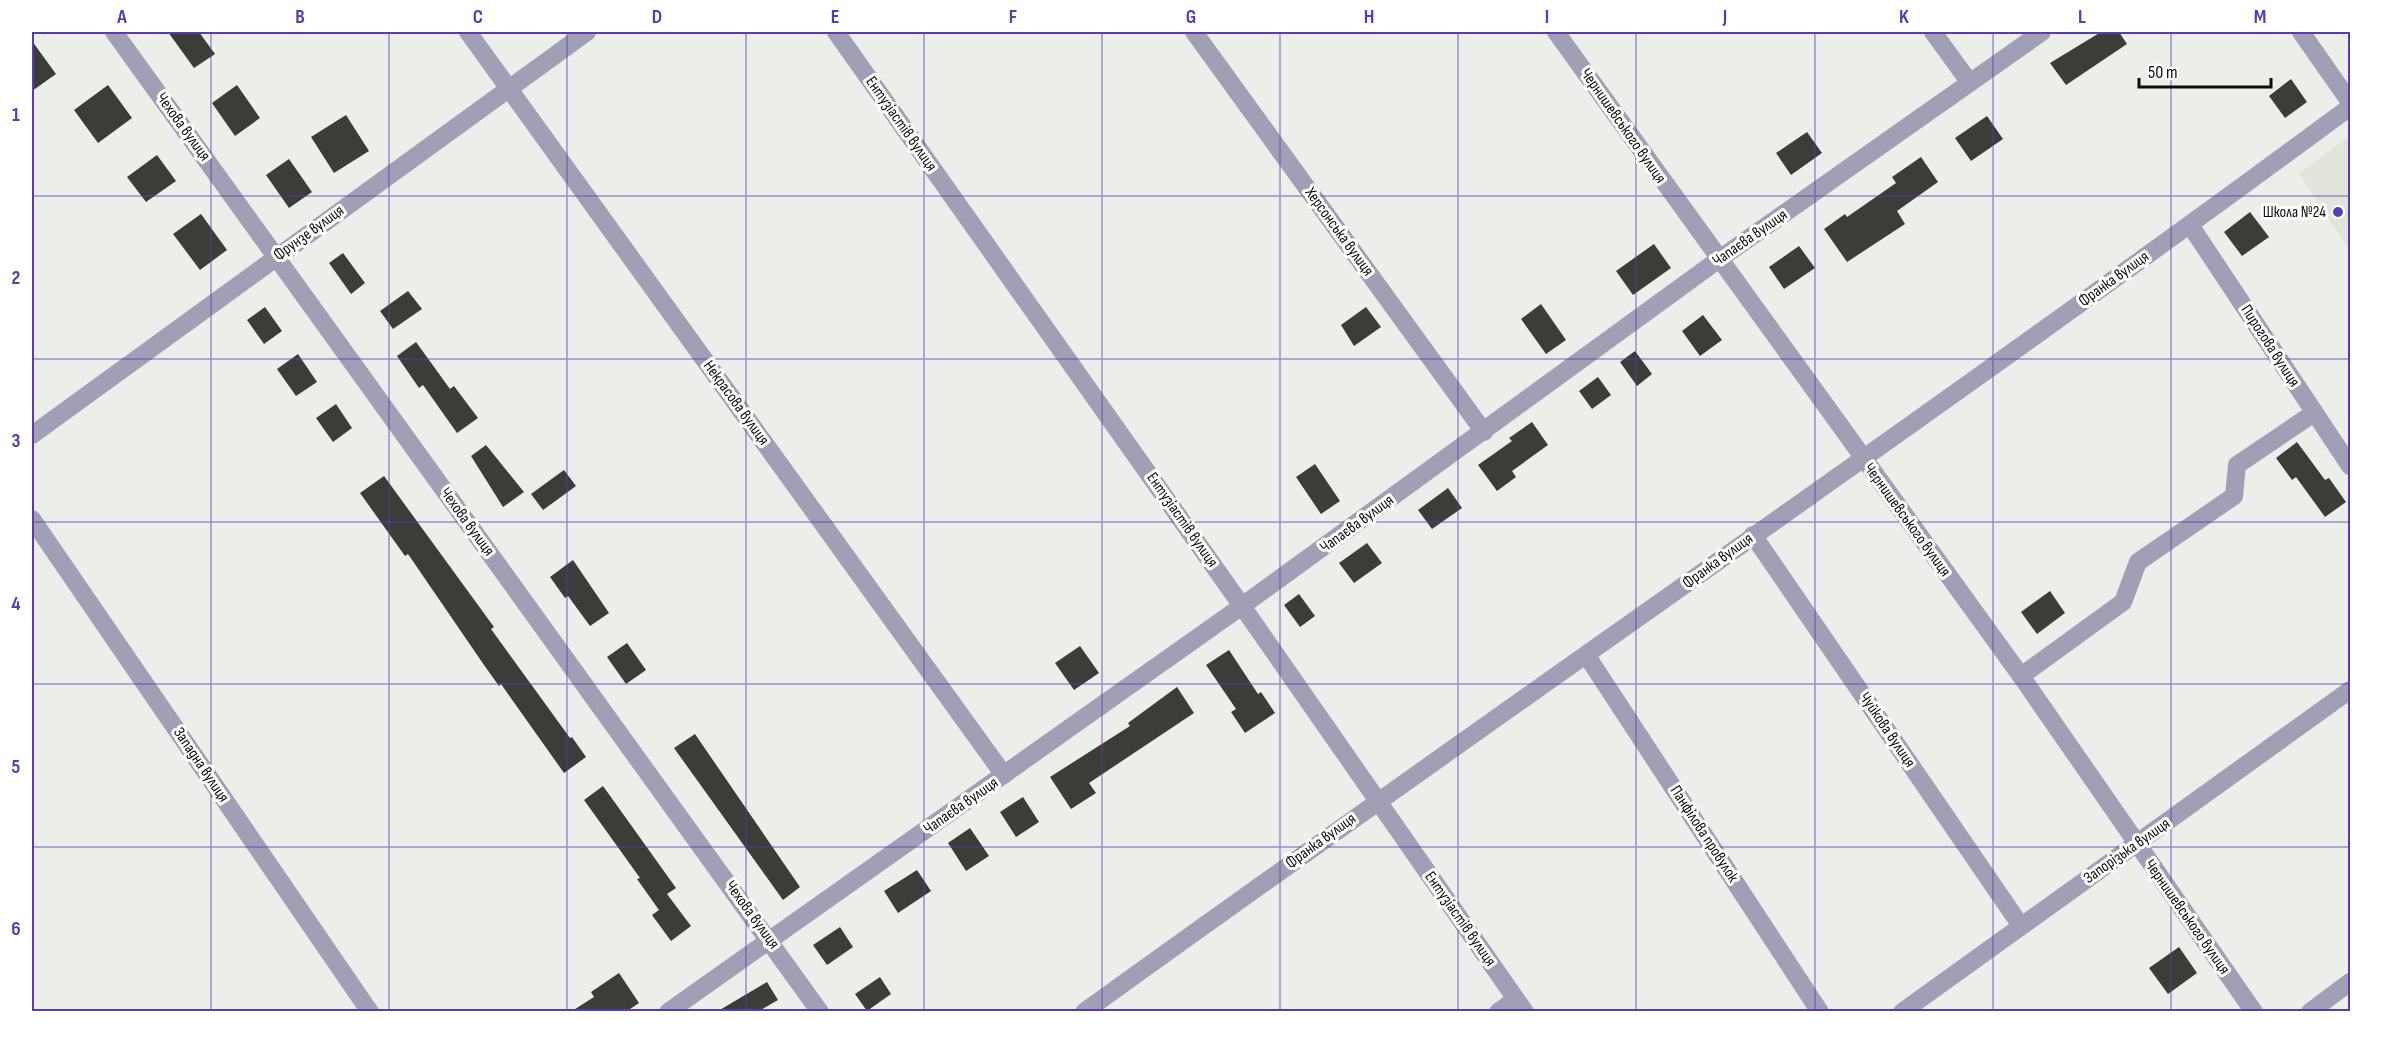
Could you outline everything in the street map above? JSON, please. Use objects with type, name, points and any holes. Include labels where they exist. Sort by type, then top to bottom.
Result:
[{"type":"street","name":"Чехова вулиця","points":[[114,32],[820,1011]]},
{"type":"street","name":"Некрасова вулиця","points":[[468,32],[1004,775]]},
{"type":"street","name":"Фрунзе вулиця","points":[[32,435],[587,32]]},
{"type":"street","name":"Ентузіастів вулиця","points":[[836,32],[1242,606],[1520,1005]]},
{"type":"street","name":"Херсонська вулиця","points":[[1194,32],[1484,432]]},
{"type":"street","name":"Чернишевського вулиця","points":[[1556,32],[1718,260],[2020,676],[2253,1011]]},
{"type":"street","points":[[1933,32],[1970,83]]},
{"type":"street","name":"Чапаєва вулиця","points":[[669,1011],[1242,606],[1718,260],[2042,32]]},
{"type":"street","points":[[2301,32],[2350,105]]},
{"type":"street","name":"Франка вулиця","points":[[1084,1011],[1377,800],[1587,656],[1753,535],[1864,460],[2190,225],[2350,105]]},
{"type":"street","name":"Пирогова вулиця","points":[[2190,225],[2350,466]]},
{"type":"street","points":[[2020,676],[2122,602],[2138,562],[2234,496],[2237,465],[2314,413]]},
{"type":"street","name":"Западна вулиця","points":[[32,519],[370,1011]]},
{"type":"street","name":"Чуйкова вулиця","points":[[1753,535],[2021,926]]},
{"type":"street","name":"Панфілова провулок","points":[[1587,656],[1821,1011]]},
{"type":"street","name":"Запорізька вулиця","points":[[1902,1011],[2137,845],[2350,690]]},
{"type":"street","points":[[2310,1011],[2350,982]]},
{"type":"street","points":[[1498,1011],[1520,1005]]},
{"type":"shaded area","name":"Школа №24","points":[[2350,136],[2350,251],[2299,173]]},
{"type":"building","points":[[168,32],[199,32],[215,54],[194,68]]},
{"type":"building","points":[[2101,32],[2119,32],[2127,44],[2066,85],[2050,63]]},
{"type":"building","points":[[32,41],[56,74],[32,91]]},
{"type":"building","points":[[2291,79],[2307,102],[2285,118],[2269,96]]},
{"type":"building","points":[[108,85],[132,118],[98,143],[74,110]]},
{"type":"building","points":[[237,85],[260,118],[235,136],[212,103]]},
{"type":"building","points":[[346,115],[369,151],[334,173],[311,137]]},
{"type":"building","points":[[1987,116],[2003,139],[1971,161],[1955,138]]},
{"type":"building","points":[[1807,132],[1822,153],[1791,175],[1776,153]]},
{"type":"building","points":[[157,155],[176,181],[146,202],[127,177]]},
{"type":"building","points":[[1921,157],[1938,182],[1897,211],[1905,224],[1847,262],[1824,229],[1845,214],[1847,217],[1896,183],[1892,177]]},
{"type":"building","points":[[289,159],[312,192],[289,208],[266,175]]},
{"type":"building","points":[[2250,212],[2269,237],[2242,256],[2224,232]]},
{"type":"building","points":[[201,214],[227,250],[200,270],[173,234]]},
{"type":"building","points":[[1654,244],[1671,268],[1633,295],[1616,271]]},
{"type":"building","points":[[1799,246],[1815,268],[1784,289],[1769,267]]},
{"type":"building","points":[[343,253],[365,283],[351,294],[329,263]]},
{"type":"building","points":[[408,291],[422,309],[393,329],[380,311]]},
{"type":"building","points":[[1541,304],[1566,340],[1546,354],[1521,319]]},
{"type":"building","points":[[265,307],[282,331],[264,344],[247,320]]},
{"type":"building","points":[[1366,307],[1381,327],[1354,346],[1341,325]]},
{"type":"building","points":[[1703,315],[1722,340],[1700,356],[1682,331]]},
{"type":"building","points":[[416,342],[450,389],[454,386],[478,418],[457,433],[423,385],[419,388],[397,356]]},
{"type":"building","points":[[1635,351],[1652,374],[1637,386],[1620,362]]},
{"type":"building","points":[[298,354],[317,382],[296,396],[277,369]]},
{"type":"building","points":[[1598,377],[1611,395],[1592,409],[1579,391]]},
{"type":"building","points":[[336,404],[352,428],[333,442],[316,418]]},
{"type":"building","points":[[1532,422],[1548,445],[1512,471],[1516,477],[1497,491],[1478,465],[1512,441],[1509,438]]},
{"type":"building","points":[[2297,442],[2325,480],[2329,478],[2346,502],[2325,517],[2296,477],[2292,480],[2276,458]]},
{"type":"building","points":[[486,445],[524,492],[503,507],[471,456]]},
{"type":"building","points":[[1315,464],[1340,501],[1321,514],[1296,477]]},
{"type":"building","points":[[564,470],[576,486],[543,510],[531,494]]},
{"type":"building","points":[[384,476],[494,627],[491,629],[586,757],[564,773],[501,684],[499,686],[484,665],[408,554],[405,556],[360,493]]},
{"type":"building","points":[[1448,488],[1462,508],[1432,529],[1418,510]]},
{"type":"building","points":[[1367,543],[1382,563],[1354,583],[1339,563]]},
{"type":"building","points":[[573,560],[609,613],[590,626],[568,596],[565,598],[550,577]]},
{"type":"building","points":[[2050,591],[2065,613],[2037,634],[2021,612]]},
{"type":"building","points":[[1299,594],[1315,616],[1300,627],[1284,605]]},
{"type":"building","points":[[627,643],[646,670],[626,684],[607,657]]},
{"type":"building","points":[[1080,646],[1099,673],[1074,690],[1055,663]]},
{"type":"building","points":[[1229,650],[1258,694],[1261,692],[1275,713],[1245,733],[1231,712],[1236,709],[1206,665]]},
{"type":"building","points":[[1177,687],[1194,713],[1089,783],[1096,793],[1071,809],[1050,777],[1130,726],[1128,723]]},
{"type":"building","points":[[695,734],[800,887],[783,900],[674,748]]},
{"type":"building","points":[[603,786],[676,888],[667,894],[691,926],[671,941],[652,915],[659,910],[637,879],[640,878],[584,800]]},
{"type":"building","points":[[1023,797],[1039,822],[1016,837],[1000,812]]},
{"type":"building","points":[[970,828],[989,856],[966,871],[948,843]]},
{"type":"building","points":[[917,870],[931,891],[898,913],[884,891]]},
{"type":"building","points":[[840,927],[853,947],[827,965],[813,945]]},
{"type":"building","points":[[2179,947],[2197,973],[2168,994],[2149,968]]},
{"type":"building","points":[[619,973],[639,1003],[627,1011],[572,1011],[594,997],[591,992]]},
{"type":"building","points":[[880,977],[891,994],[867,1011],[855,994]]},
{"type":"building","points":[[767,982],[778,1000],[759,1011],[718,1011]]},
{"type":"place","name":"Школа №24","points":[[2338,212]]}]
